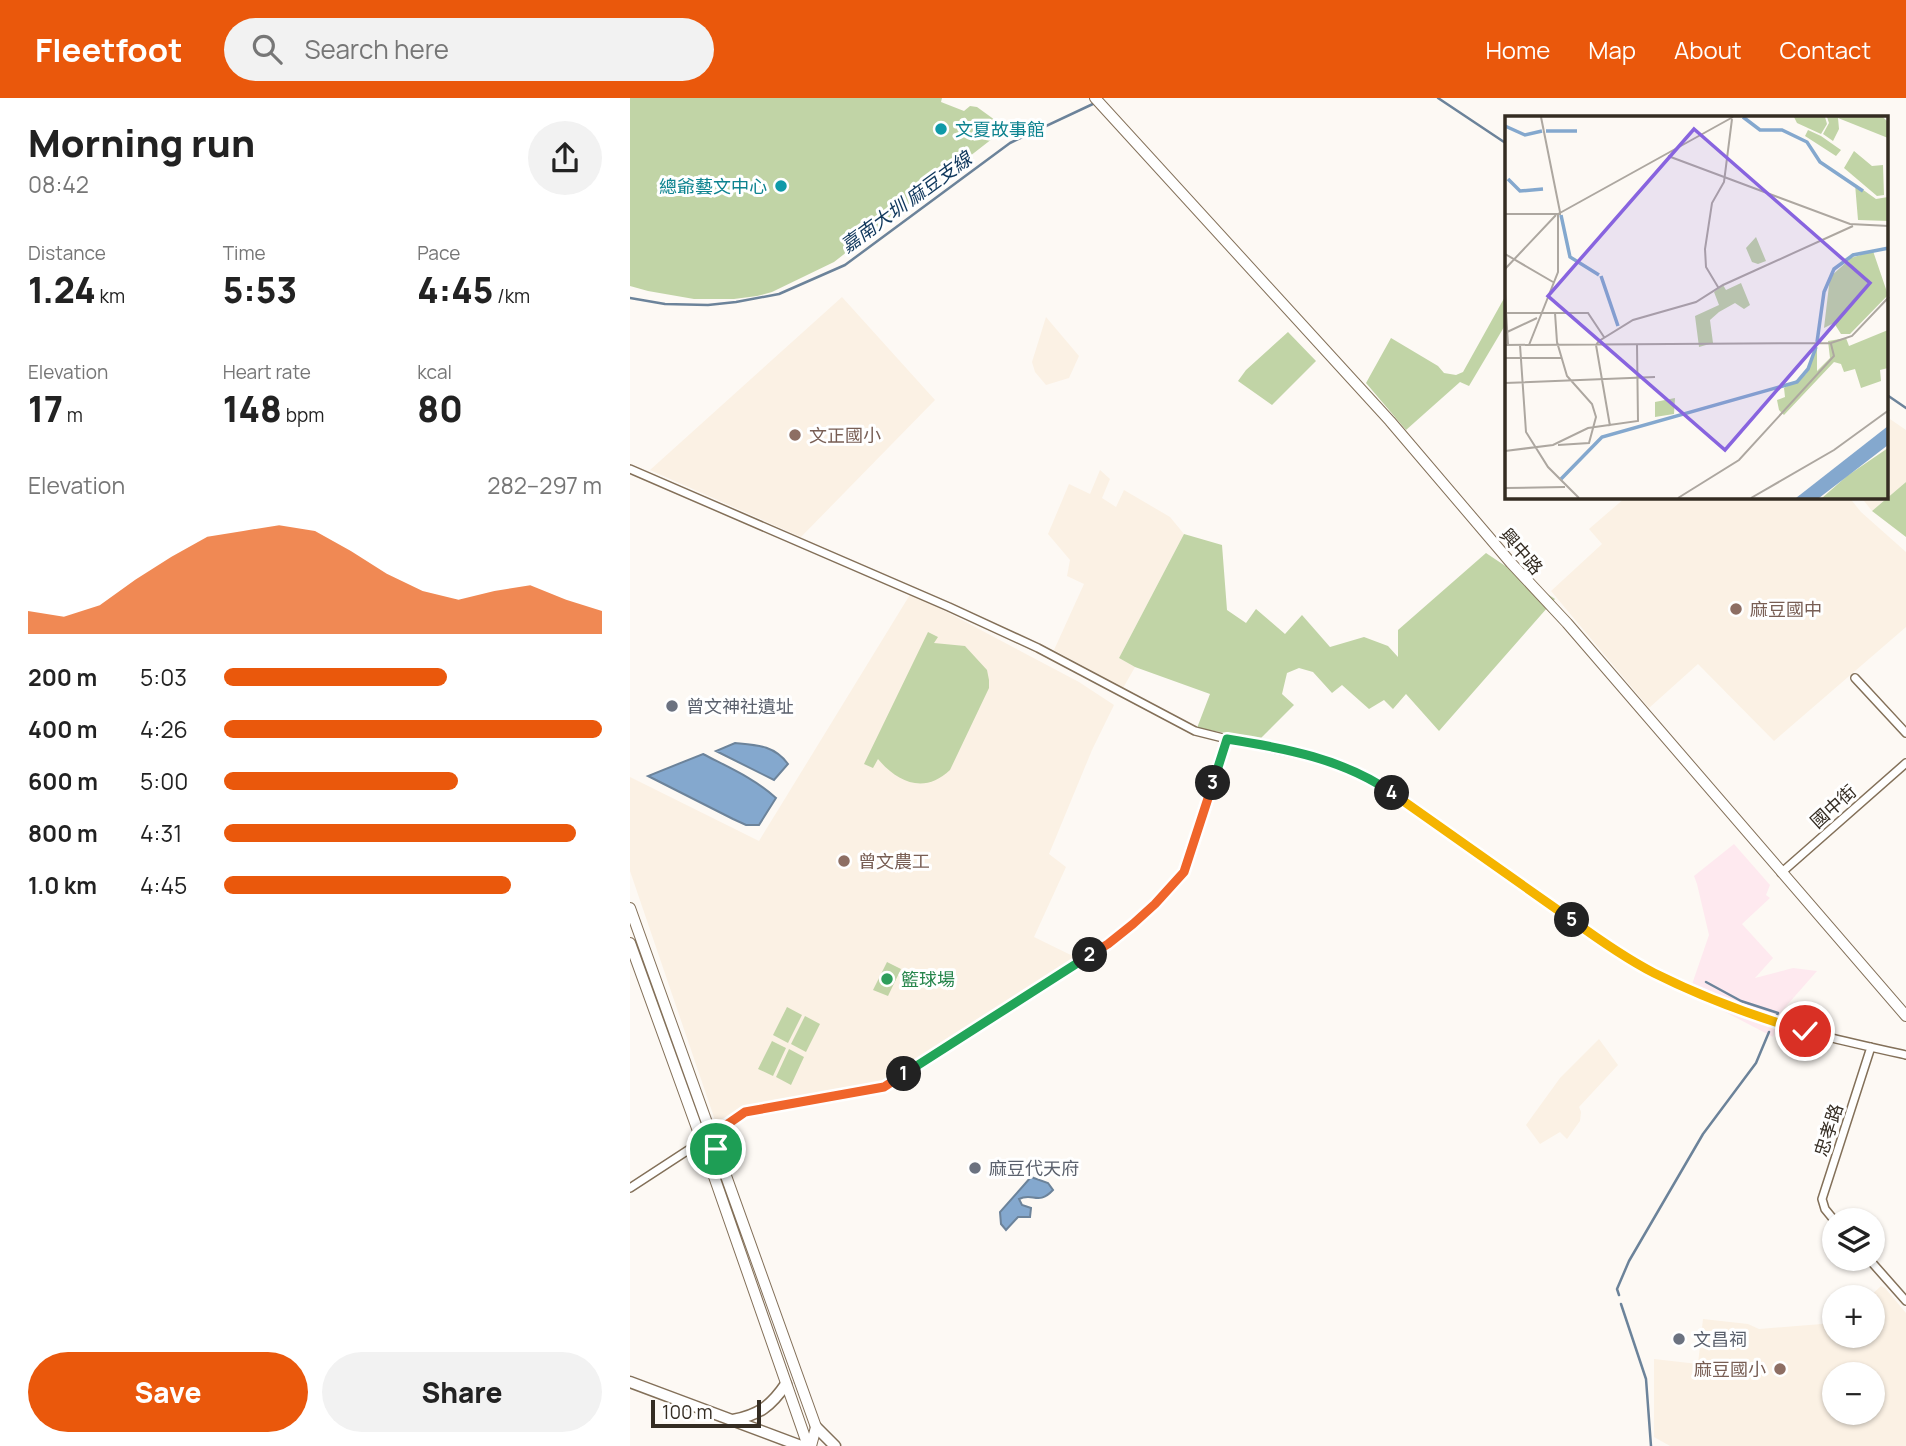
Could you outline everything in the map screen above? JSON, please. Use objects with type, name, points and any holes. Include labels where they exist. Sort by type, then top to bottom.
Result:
[{"type":"main road","name":"興中路","points":[[1095,98],[1413,448],[1906,1016]]},
{"type":"main road","points":[[630,908],[816,1427],[835,1446]]},
{"type":"main road","points":[[630,943],[810,1446]]},
{"type":"main road","points":[[630,1382],[801,1446]]},
{"type":"main road","points":[[733,1420],[751,1416],[767,1406],[786,1384]]},
{"type":"main road","points":[[810,1446],[816,1427]]},
{"type":"street","points":[[630,469],[972,617],[1038,648],[1195,731],[1322,759],[1376,782],[1613,949],[1652,972],[1742,1012],[1805,1031],[1906,1055]]},
{"type":"street","points":[[1855,678],[1906,733]]},
{"type":"street","points":[[630,1188],[745,1112],[884,1087],[1108,944],[1155,904],[1184,872],[1227,739]]},
{"type":"street","name":"國中街","points":[[1782,873],[1906,763]]},
{"type":"street","name":"忠孝路","points":[[1825,1208],[1822,1199],[1871,1047]]},
{"type":"street","points":[[1879,1271],[1906,1301]]},
{"type":"shaded area","name":"文正國小","points":[[842,297],[935,400],[801,537],[650,470]]},
{"type":"shaded area","points":[[1046,317],[1079,356],[1069,378],[1046,385],[1035,372],[1032,362]]},
{"type":"shaded area","points":[[1888,418],[1906,430],[1906,482],[1888,497]]},
{"type":"shaded area","points":[[1100,470],[1110,479],[1102,498],[1116,507],[1124,490],[1170,517],[1184,534],[1119,658],[1135,667],[1123,688],[1054,650],[1084,584],[1067,576],[1070,560],[1048,534],[1069,484],[1090,494]]},
{"type":"shaded area","name":"麻豆國中","points":[[1624,499],[1851,499],[1861,512],[1906,552],[1906,627],[1774,741],[1698,664],[1649,708],[1551,591],[1602,544],[1589,529]]},
{"type":"shaded area","points":[[1863,499],[1886,499],[1872,511]]},
{"type":"shaded area","name":"曾文農工","points":[[911,593],[1079,682],[1114,705],[1092,750],[1049,854],[1066,867],[1034,937],[1079,959],[889,1082],[745,1113],[717,1126],[630,871],[630,777],[759,841]]},
{"type":"shaded area","points":[[1734,844],[1770,885],[1766,895],[1770,898],[1742,924],[1773,958],[1755,978],[1793,968],[1817,971],[1781,1012],[1773,1037],[1689,993],[1709,935],[1694,876]]},
{"type":"shaded area","points":[[1599,1039],[1618,1065],[1579,1107],[1580,1121],[1567,1139],[1560,1132],[1540,1144],[1526,1125],[1560,1078]]},
{"type":"shaded area","name":"麻豆國小","points":[[1885,1288],[1906,1313],[1906,1446],[1670,1446],[1654,1437],[1654,1359],[1698,1364],[1703,1319],[1748,1324],[1759,1329],[1822,1324],[1822,1348],[1885,1348]]},
{"type":"green space","name":"總爺藝文中心","points":[[630,98],[942,98],[941,102],[964,111],[970,106],[977,107],[1006,128],[834,262],[772,292],[757,296],[694,299],[630,286]]},
{"type":"green space","points":[[1505,297],[1505,325],[1469,386],[1460,382],[1406,430],[1366,383],[1391,338],[1438,366],[1444,373],[1456,375],[1463,372]]},
{"type":"green space","points":[[1288,332],[1316,361],[1272,405],[1238,381],[1246,370]]},
{"type":"green space","points":[[1906,482],[1906,537],[1872,511]]},
{"type":"green space","points":[[1184,534],[1222,545],[1227,610],[1246,623],[1256,609],[1285,634],[1302,615],[1330,647],[1364,637],[1388,646],[1398,657],[1398,630],[1486,553],[1555,599],[1439,731],[1406,694],[1393,709],[1384,700],[1369,709],[1342,685],[1332,693],[1313,672],[1299,668],[1287,673],[1282,694],[1294,705],[1259,740],[1197,728],[1210,694],[1135,667],[1119,658]]},
{"type":"green space","points":[[928,632],[938,637],[934,643],[965,646],[987,670],[989,688],[950,770],[931,782],[922,783],[903,779],[878,759],[873,768],[864,764]]},
{"type":"green space","name":"籃球場","points":[[887,962],[901,969],[888,996],[873,990]]},
{"type":"green space","points":[[787,1007],[802,1015],[788,1043],[773,1035]]},
{"type":"green space","points":[[805,1016],[820,1024],[806,1052],[791,1044]]},
{"type":"green space","points":[[772,1041],[786,1048],[773,1076],[758,1069]]},
{"type":"green space","points":[[789,1049],[804,1057],[791,1085],[776,1077]]},
{"type":"water","points":[[735,743],[771,750],[788,764],[774,780],[716,751]]},
{"type":"water","points":[[703,754],[750,779],[776,798],[759,825],[746,825],[648,776]]},
{"type":"water","points":[[1031,1177],[1048,1183],[1053,1190],[1043,1197],[1019,1199],[1022,1205],[1031,1208],[1030,1217],[1018,1217],[1006,1230],[1001,1224],[1000,1212]]},
{"type":"waterway","name":"嘉南大圳 麻豆支線","points":[[1438,98],[1505,143]]},
{"type":"waterway","name":"嘉南大圳 麻豆支線","points":[[630,298],[665,304],[708,305],[779,294],[845,265],[1010,143],[1095,103]]},
{"type":"waterway","name":"嘉南大圳 麻豆支線","points":[[1888,396],[1906,408]]},
{"type":"waterway","points":[[1706,982],[1741,1001],[1778,1013],[1774,1021]]},
{"type":"waterway","points":[[1619,1295],[1617,1289],[1629,1261],[1703,1134],[1756,1063],[1769,1032]]},
{"type":"waterway","points":[[1621,1304],[1646,1379],[1651,1446]]},
{"type":"place","name":"文夏故事館","points":[[941,129]]},
{"type":"place","name":"總爺藝文中心","points":[[781,186]]},
{"type":"place","name":"文正國小","points":[[795,435]]},
{"type":"place","name":"麻豆國中","points":[[1736,609]]},
{"type":"place","name":"曾文神社遺址","points":[[672,706]]},
{"type":"place","name":"曾文農工","points":[[844,861]]},
{"type":"place","name":"籃球場","points":[[887,979]]},
{"type":"place","name":"麻豆代天府","points":[[975,1168]]},
{"type":"place","name":"文昌祠","points":[[1679,1339]]},
{"type":"place","name":"麻豆國小","points":[[1780,1369]]},
{"type":"route","points":[[716,1149],[712,1135],[745,1112],[884,1087],[1108,944],[1133,924],[1184,872],[1227,739],[1322,759],[1376,782],[1613,949],[1652,972],[1742,1012],[1805,1031]]}]
